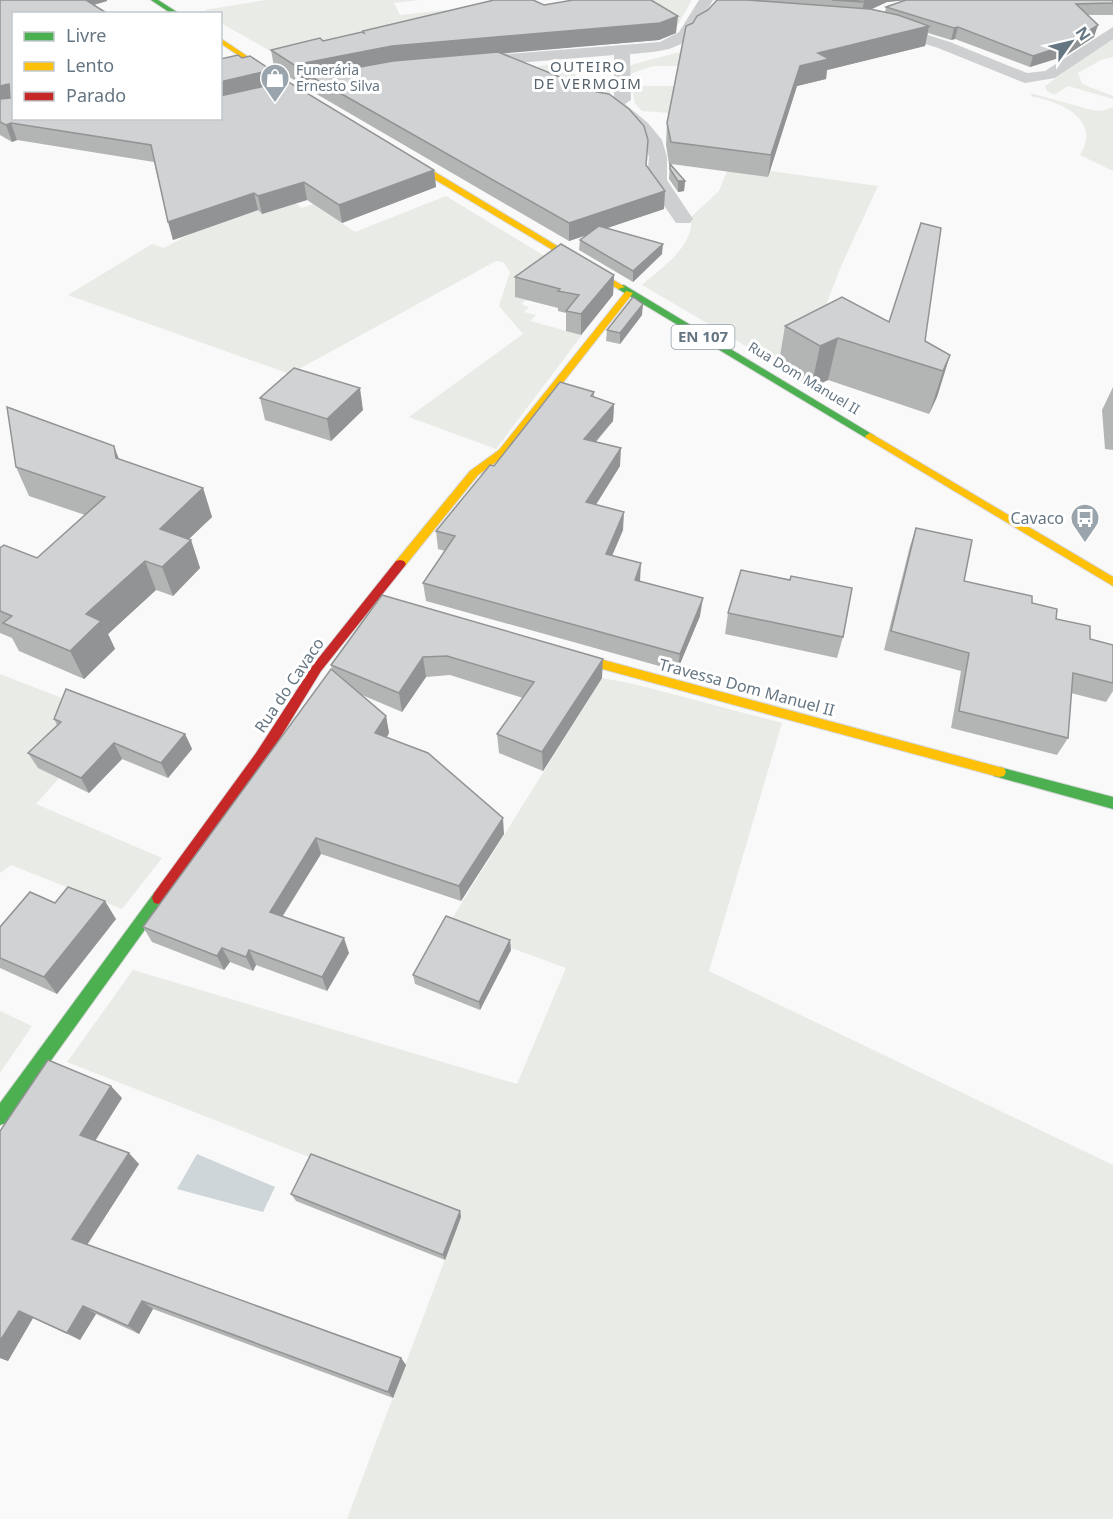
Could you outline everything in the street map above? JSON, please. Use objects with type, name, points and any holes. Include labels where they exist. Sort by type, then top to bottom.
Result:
[{"type":"main road","points":[[154,0],[174,12]]},
{"type":"main road","points":[[222,41],[331,114]]},
{"type":"main road","name":"Rua Dom Manuel II","points":[[390,149],[1113,582]]},
{"type":"main road","name":"Rua do Cavaco","points":[[0,1117],[261,757],[317,668],[377,600],[474,472],[503,452],[629,293]]},
{"type":"main road","name":"Travessa Dom Manuel II","points":[[549,650],[1113,803]]},
{"type":"street","points":[[451,64],[661,47],[684,39],[703,4],[724,11]]},
{"type":"street","points":[[885,11],[868,19],[944,45],[1025,78],[1049,75],[1113,32]]},
{"type":"street","points":[[614,104],[622,99],[622,50]]},
{"type":"street","points":[[499,60],[529,72]]},
{"type":"street","points":[[222,107],[294,89],[372,74]]},
{"type":"street","points":[[559,85],[614,104],[645,128],[654,141],[658,156],[657,181],[673,201],[683,219]]},
{"type":"shaded area","points":[[265,0],[420,0],[394,3],[400,15],[446,10],[466,21],[291,63],[222,24],[222,12],[205,10]]},
{"type":"shaded area","points":[[625,0],[692,0],[674,31]]},
{"type":"shaded area","points":[[1113,37],[1113,57],[1101,60],[1078,73],[1082,84],[1113,96],[1113,99],[1068,86],[1054,95],[1047,91],[1045,86]]},
{"type":"shaded area","points":[[688,50],[681,66],[653,66],[630,74],[630,66],[634,64]]},
{"type":"shaded area","points":[[568,63],[580,83],[607,82],[610,93],[598,94],[536,70],[539,66]]},
{"type":"shaded area","points":[[631,86],[677,86],[671,113],[642,111],[635,103]]},
{"type":"shaded area","points":[[1030,93],[1092,110],[1102,111],[1113,107],[1113,171],[1080,155],[1086,143],[1086,132],[1083,123],[1076,115],[1056,103],[1033,97]]},
{"type":"shaded area","points":[[727,171],[767,177],[770,171],[878,186],[842,264],[808,352],[780,366],[642,285],[667,264],[682,247],[691,228],[691,217],[719,191]]},
{"type":"shaded area","points":[[446,196],[559,265],[516,297],[526,300],[521,304],[529,307],[524,312],[536,315],[530,321],[582,335],[496,449],[409,417],[523,334],[499,306],[510,272],[503,262],[496,261],[290,374],[68,295],[152,244],[164,248],[190,234],[254,207],[262,214],[295,203],[302,208],[313,204],[355,232]]},
{"type":"shaded area","points":[[0,674],[95,711],[39,768],[59,778],[36,804],[162,858],[122,909],[11,865],[0,873]]},
{"type":"shaded area","points":[[602,678],[634,684],[782,723],[709,971],[1113,1165],[1113,1519],[347,1519],[461,1217],[67,1062],[133,970],[517,1084],[566,968],[448,925]]},
{"type":"shaded area","points":[[0,1011],[32,1026],[0,1073]]},
{"type":"shaded area","points":[[197,1154],[275,1187],[263,1212],[177,1189]]},
{"type":"building","points":[[0,0],[86,0],[105,12],[12,12],[12,120],[222,120],[222,96],[287,81],[434,170],[339,205],[304,182],[258,196],[254,193],[168,222],[151,145],[11,123],[6,125],[0,122],[0,99],[10,98],[9,84],[0,86]]},
{"type":"building","points":[[494,0],[533,0],[544,5],[573,0],[651,0],[678,16],[660,23],[392,46],[294,65],[271,50],[320,38],[323,41],[364,33],[363,31]]},
{"type":"building","points":[[717,0],[748,0],[870,9],[898,15],[929,26],[818,53],[829,59],[800,66],[771,155],[671,142],[667,123],[686,26],[693,23],[697,16],[708,10]]},
{"type":"building","points":[[832,0],[869,0],[864,2]]},
{"type":"building","points":[[906,0],[1113,0],[1113,3],[1076,4],[1098,25],[1069,44],[1033,56],[958,27],[954,28],[886,7]]},
{"type":"building","points":[[498,52],[597,92],[609,94],[629,109],[644,126],[648,140],[646,165],[665,191],[569,223],[310,76],[393,61]]},
{"type":"building","points":[[238,55],[242,58],[250,56],[271,70],[222,82],[222,59]]},
{"type":"building","points":[[670,164],[685,181],[678,181],[670,169]]},
{"type":"building","points":[[921,223],[941,228],[925,341],[950,355],[943,371],[838,338],[820,346],[785,326],[842,297],[889,322]]},
{"type":"building","points":[[599,226],[663,244],[633,271],[580,240]]},
{"type":"building","points":[[561,244],[614,275],[581,314],[566,311],[579,295],[558,291],[560,289],[515,277]]},
{"type":"building","points":[[633,297],[643,304],[620,333],[607,330]]},
{"type":"building","points":[[294,368],[360,388],[327,419],[260,398]]},
{"type":"building","points":[[560,382],[594,392],[591,396],[614,404],[584,439],[621,448],[586,502],[624,512],[606,554],[641,563],[635,580],[703,598],[680,654],[423,583],[455,536],[436,531],[490,465],[494,466]]},
{"type":"building","points":[[7,407],[114,446],[116,458],[203,488],[160,529],[191,540],[162,567],[145,561],[86,614],[101,621],[70,651],[3,623],[12,616],[0,611],[0,548],[4,545],[37,558],[105,497],[16,467]]},
{"type":"building","points":[[916,528],[972,540],[964,581],[1032,596],[1032,603],[1057,609],[1056,619],[1090,626],[1090,639],[1113,645],[1113,683],[1073,673],[1068,738],[959,711],[969,653],[891,631]]},
{"type":"building","points":[[741,570],[790,580],[791,576],[852,588],[843,637],[728,613]]},
{"type":"building","points":[[382,595],[603,659],[542,752],[497,734],[534,682],[447,656],[423,657],[399,693],[331,665]]},
{"type":"building","points":[[331,669],[386,716],[375,733],[428,753],[503,818],[459,886],[316,838],[270,912],[344,938],[322,977],[249,950],[246,957],[222,948],[217,956],[143,927]]},
{"type":"building","points":[[66,689],[185,734],[161,763],[114,743],[81,778],[28,753],[61,722],[54,719]]},
{"type":"building","points":[[68,887],[105,901],[44,977],[0,958],[0,927],[30,892],[55,903]]},
{"type":"building","points":[[446,916],[510,940],[479,1002],[413,975]]},
{"type":"building","points":[[48,1060],[111,1086],[80,1135],[129,1153],[72,1239],[401,1358],[388,1392],[142,1301],[128,1326],[83,1306],[67,1333],[19,1311],[0,1341],[0,1131]]},
{"type":"building","points":[[311,1154],[460,1211],[443,1255],[291,1194]]},
{"type":"traffic: fast","points":[[154,0],[174,12]]},
{"type":"traffic: fast","points":[[621,287],[870,436]]},
{"type":"traffic: fast","points":[[999,772],[1113,803]]},
{"type":"traffic: fast","points":[[0,1117],[159,898]]},
{"type":"traffic: slow","points":[[222,41],[321,108]]},
{"type":"traffic: slow","points":[[397,153],[621,287]]},
{"type":"traffic: slow","points":[[400,564],[474,473],[503,452],[629,293]]},
{"type":"traffic: slow","points":[[870,436],[1113,582]]},
{"type":"traffic: slow","points":[[559,653],[999,772]]},
{"type":"traffic: jam","points":[[159,898],[261,757],[317,668],[400,564]]},
{"type":"place","name":"Funerária Ernesto Silva","points":[[275,104]]},
{"type":"place","name":"Cavaco","points":[[1085,544]]},
{"type":"district","name":"OUTEIRO DE VERMOIM","points":[[588,76]]}]
